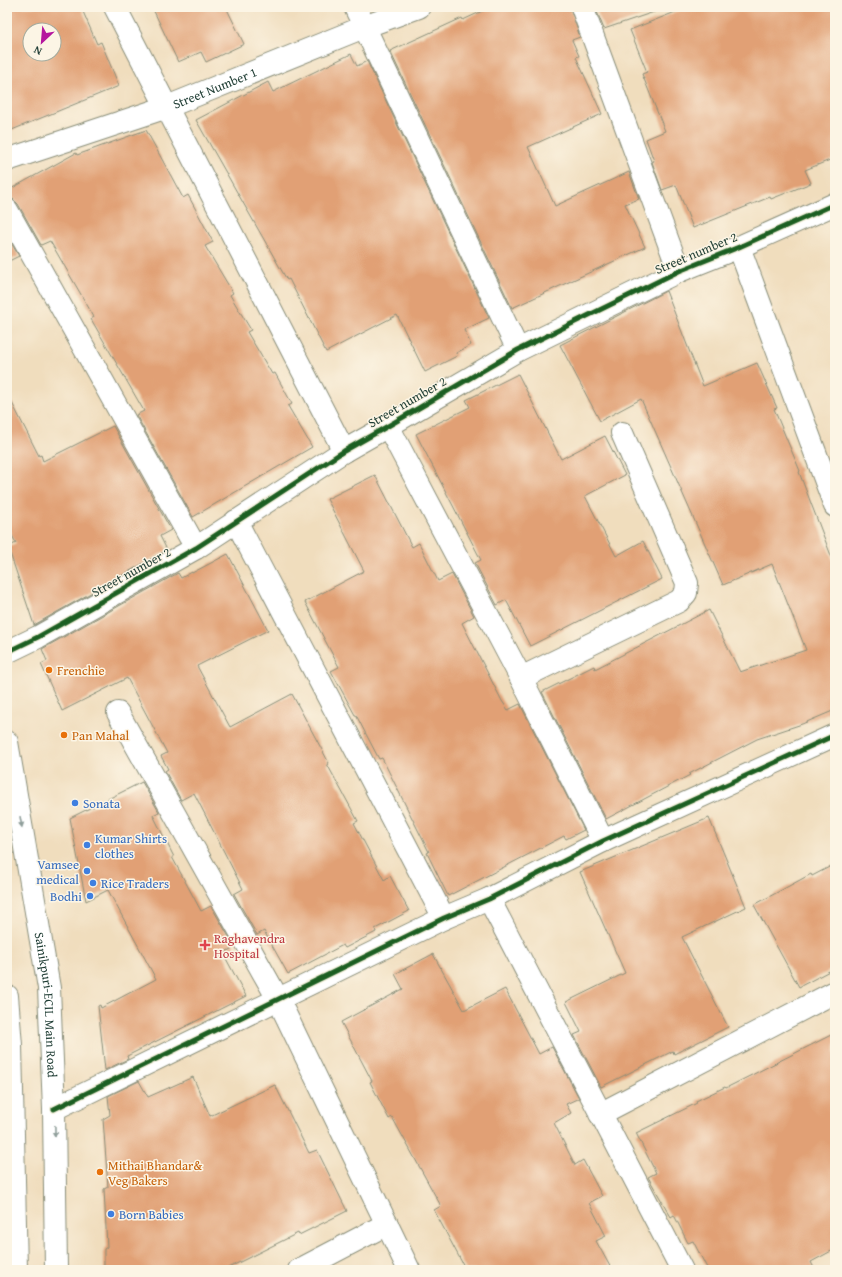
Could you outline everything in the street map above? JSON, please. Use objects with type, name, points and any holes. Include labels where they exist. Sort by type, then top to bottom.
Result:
[{"type":"street","points":[[115,7],[344,451]]},
{"type":"street","points":[[355,7],[518,350]]},
{"type":"street","name":"Street Number 1","points":[[7,160],[167,107],[364,27],[419,7]]},
{"type":"street","points":[[582,7],[679,271]]},
{"type":"street","name":"Street number 2","points":[[7,652],[38,637],[196,548],[344,451],[518,350],[679,271],[739,247],[835,204]]},
{"type":"street","points":[[7,210],[196,548]]},
{"type":"street","points":[[739,247],[835,506]]},
{"type":"street","points":[[388,426],[521,678],[603,841]]},
{"type":"street","points":[[521,678],[679,601],[686,593],[687,584],[622,433]]},
{"type":"street","points":[[236,521],[444,918]]},
{"type":"street","points":[[118,713],[278,999],[409,1270]]},
{"type":"street","points":[[54,1109],[444,918],[489,899],[603,841],[835,735]]},
{"type":"street","name":"Sainikpuri-ECIL Main Road","points":[[7,742],[49,988],[54,1109],[56,1270]]},
{"type":"street","points":[[489,899],[682,1270]]},
{"type":"street","points":[[600,1114],[835,992]]},
{"type":"street","points":[[7,996],[11,1045],[9,1070],[16,1270]]},
{"type":"street","points":[[299,1270],[387,1224]]},
{"type":"building","points":[[7,7],[81,7],[97,44],[101,42],[119,86],[7,132]]},
{"type":"building","points":[[152,7],[226,7],[244,44],[206,62],[201,52],[178,62]]},
{"type":"building","points":[[491,7],[570,7],[580,37],[572,40],[579,56],[576,57],[602,114],[528,147],[555,206],[629,172],[639,199],[625,204],[645,247],[512,308],[390,51],[462,18],[463,20]]},
{"type":"building","points":[[595,7],[656,7],[657,11],[604,29]]},
{"type":"building","points":[[688,7],[835,7],[835,158],[805,170],[811,183],[771,199],[770,197],[693,228],[676,185],[662,190],[652,162],[654,161],[646,139],[665,131],[642,74],[647,72],[630,30]]},
{"type":"building","points":[[351,54],[357,66],[367,61],[489,318],[464,330],[471,345],[456,353],[457,356],[425,372],[397,315],[326,352],[289,279],[287,280],[196,120],[268,82],[273,92]]},
{"type":"building","points":[[146,130],[183,198],[188,195],[213,242],[205,246],[233,293],[230,295],[251,330],[247,332],[272,374],[275,373],[292,404],[288,406],[312,447],[193,517],[136,415],[144,411],[91,319],[94,317],[50,241],[41,245],[18,204],[13,199],[7,198],[7,191],[76,153],[77,155]]},
{"type":"building","points":[[7,236],[19,256],[7,262]]},
{"type":"building","points":[[666,291],[703,386],[757,363],[777,408],[774,409],[800,471],[799,472],[835,566],[835,710],[802,724],[757,739],[606,819],[542,692],[594,666],[595,669],[709,610],[740,672],[806,650],[772,564],[723,585],[641,399],[600,421],[560,345]]},
{"type":"building","points":[[518,374],[561,459],[605,436],[625,475],[585,496],[616,556],[643,541],[662,579],[530,646],[506,600],[497,605],[475,563],[481,560],[416,434],[470,407],[466,400]]},
{"type":"building","points":[[7,393],[43,461],[113,426],[171,530],[160,536],[167,550],[34,625],[8,547],[16,543],[7,526]]},
{"type":"building","points":[[375,475],[412,547],[419,543],[438,581],[452,574],[474,616],[462,623],[502,701],[508,710],[520,704],[584,830],[566,839],[564,836],[448,896],[427,853],[429,852],[382,758],[379,759],[331,671],[339,667],[305,602],[364,571],[327,499]]},
{"type":"building","points":[[228,554],[268,630],[197,666],[230,727],[292,694],[329,763],[327,764],[358,821],[354,823],[384,880],[390,876],[409,911],[375,929],[376,932],[345,948],[343,945],[288,974],[264,931],[257,935],[234,894],[243,889],[194,793],[181,800],[165,771],[168,769],[161,756],[167,753],[127,678],[62,711],[41,664],[47,661],[42,649],[178,573],[181,578]]},
{"type":"building","points":[[142,782],[159,812],[153,815],[174,857],[172,857],[201,911],[211,906],[235,947],[223,953],[246,996],[127,1056],[128,1059],[105,1070],[98,1006],[100,1005],[101,1008],[156,979],[108,890],[86,901],[70,818]]},
{"type":"building","points":[[709,818],[746,907],[682,937],[728,1027],[674,1054],[673,1051],[601,1087],[574,1035],[581,1032],[566,1002],[625,973],[580,872]]},
{"type":"building","points":[[835,864],[835,968],[799,987],[754,905],[811,874],[812,876]]},
{"type":"building","points":[[433,954],[464,1010],[505,989],[539,1054],[552,1047],[579,1098],[566,1104],[571,1113],[554,1123],[575,1165],[583,1160],[602,1196],[589,1203],[606,1236],[596,1241],[612,1270],[466,1270],[434,1210],[441,1206],[392,1117],[389,1119],[370,1082],[372,1081],[341,1022],[403,989],[395,974]]},
{"type":"building","points":[[835,1033],[835,1249],[811,1262],[815,1270],[708,1270],[693,1241],[688,1243],[674,1215],[671,1217],[648,1177],[656,1173],[636,1133],[697,1103],[696,1101],[725,1087],[726,1088]]},
{"type":"building","points":[[193,1077],[210,1116],[275,1085],[309,1153],[317,1150],[347,1211],[299,1235],[298,1233],[224,1270],[104,1270],[104,1249],[107,1247],[104,1189],[108,1187],[103,1119],[110,1115],[108,1096],[139,1081],[148,1097]]},
{"type":"cycle path","points":[[7,652],[38,637],[196,548],[344,451],[518,350],[679,271],[739,247],[835,204]]},
{"type":"cycle path","points":[[54,1109],[444,918],[489,899],[603,841],[835,735]]},
{"type":"place","name":"Frenchie","points":[[49,670]]},
{"type":"place","name":"Pan Mahal","points":[[64,735]]},
{"type":"place","name":"Sonata","points":[[75,803]]},
{"type":"place","name":"Kumar Shirts clothes","points":[[87,845]]},
{"type":"place","name":"Vamsee medical","points":[[87,871]]},
{"type":"place","name":"Rice Traders","points":[[93,883]]},
{"type":"place","name":"Bodhi","points":[[90,896]]},
{"type":"place","name":"Raghavendra Hospital","points":[[205,945]]},
{"type":"place","name":"Mithai Bhandar& Veg Bakers","points":[[100,1172]]},
{"type":"place","name":"Born Babies","points":[[111,1214]]}]
